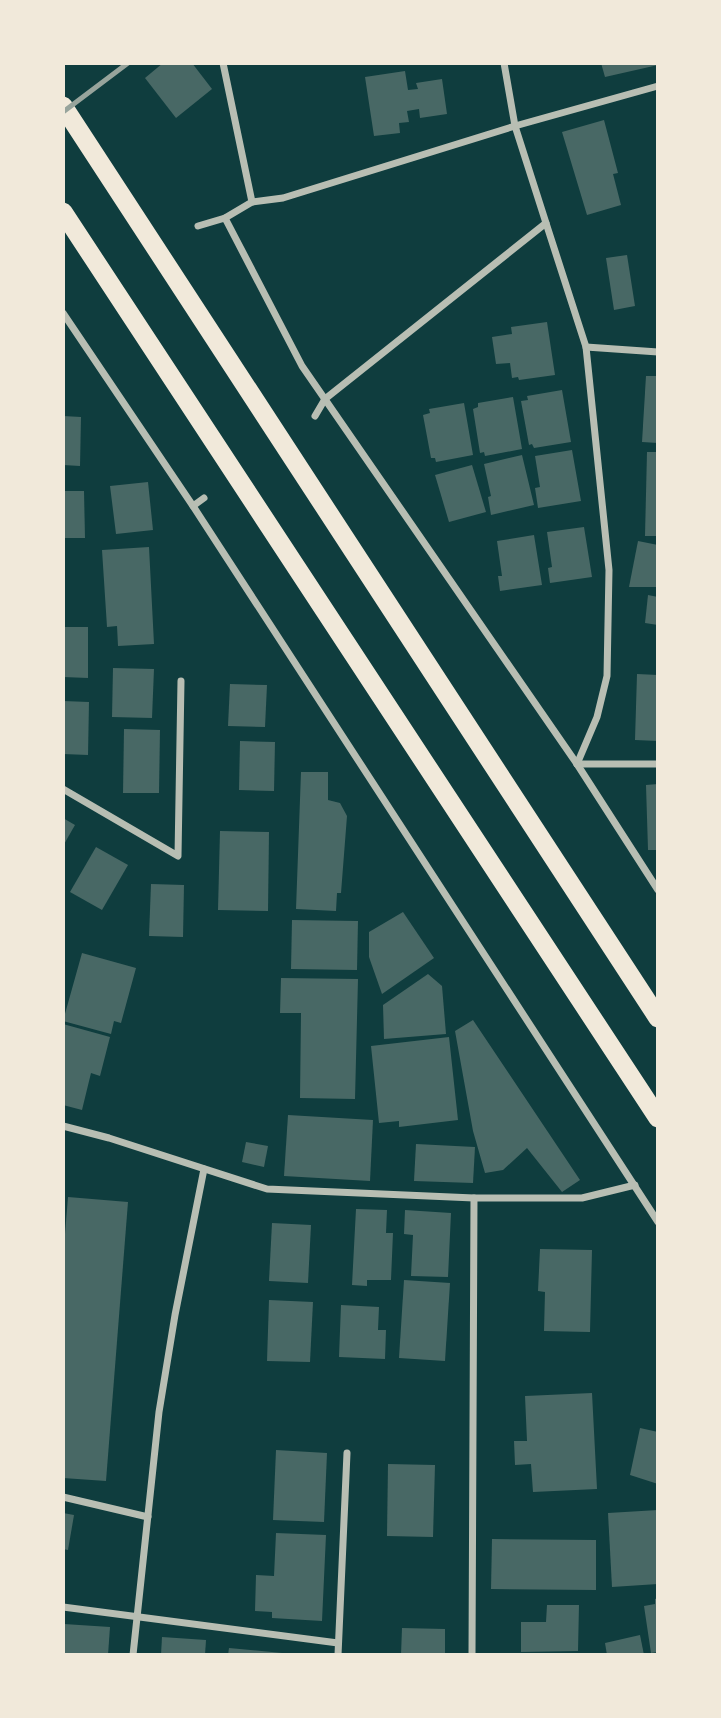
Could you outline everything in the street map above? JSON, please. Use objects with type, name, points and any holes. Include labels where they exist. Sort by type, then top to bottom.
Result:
[{"type":"highway","points":[[63,106],[658,1018]]},
{"type":"highway","points":[[63,212],[658,1118]]},
{"type":"street","points":[[223,63],[253,202]]},
{"type":"street","points":[[504,63],[515,126],[586,347],[609,570],[607,676],[597,717],[577,764]]},
{"type":"street","points":[[198,226],[225,218],[253,202],[283,198],[515,126],[658,86]]},
{"type":"street","points":[[225,218],[302,366],[577,764],[658,890]]},
{"type":"street","points":[[315,416],[325,399],[546,223]]},
{"type":"street","points":[[63,313],[193,506],[658,1222]]},
{"type":"street","points":[[586,347],[658,352]]},
{"type":"street","points":[[193,506],[204,498]]},
{"type":"street","points":[[63,789],[178,856],[181,681]]},
{"type":"street","points":[[577,764],[658,764]]},
{"type":"street","points":[[63,1126],[109,1138],[267,1189],[474,1198],[582,1198],[635,1185]]},
{"type":"street","points":[[133,1655],[159,1412],[204,1169]]},
{"type":"street","points":[[472,1655],[474,1198]]},
{"type":"street","points":[[338,1655],[347,1453]]},
{"type":"street","points":[[63,1497],[148,1517]]},
{"type":"street","points":[[63,1607],[338,1643]]},
{"type":"building","points":[[163,63],[192,63],[212,89],[176,118],[145,78]]},
{"type":"building","points":[[601,63],[658,63],[658,65],[605,77]]},
{"type":"building","points":[[405,71],[408,90],[418,89],[416,83],[442,79],[447,114],[420,118],[419,109],[407,111],[409,122],[399,123],[400,133],[374,136],[365,77]]},
{"type":"building","points":[[604,120],[618,173],[613,174],[621,205],[587,215],[562,132]]},
{"type":"building","points":[[627,255],[635,306],[614,310],[606,258]]},
{"type":"building","points":[[547,322],[555,375],[519,380],[518,377],[512,378],[510,363],[496,364],[492,337],[512,334],[511,327]]},
{"type":"building","points":[[646,376],[658,376],[658,443],[642,442]]},
{"type":"building","points":[[562,390],[571,442],[534,448],[532,444],[529,445],[521,401],[528,400],[527,396]]},
{"type":"building","points":[[513,397],[522,449],[485,456],[484,452],[480,453],[473,409],[478,407],[478,403]]},
{"type":"building","points":[[464,403],[473,455],[436,462],[435,458],[431,458],[423,415],[430,413],[429,409]]},
{"type":"building","points":[[63,416],[81,417],[80,466],[63,465]]},
{"type":"building","points":[[572,450],[581,501],[538,508],[535,488],[540,487],[535,456]]},
{"type":"building","points":[[647,452],[658,452],[658,536],[645,536]]},
{"type":"building","points":[[522,455],[534,505],[491,515],[488,497],[491,496],[484,464]]},
{"type":"building","points":[[472,465],[486,512],[449,522],[435,475]]},
{"type":"building","points":[[148,482],[153,530],[116,534],[110,486]]},
{"type":"building","points":[[63,491],[84,491],[85,538],[63,538]]},
{"type":"building","points":[[584,527],[592,577],[550,583],[548,568],[552,567],[547,532]]},
{"type":"building","points":[[534,535],[542,585],[500,591],[498,576],[502,576],[497,541]]},
{"type":"building","points":[[638,541],[658,545],[658,587],[629,587]]},
{"type":"building","points":[[149,547],[154,644],[118,646],[117,626],[107,627],[102,550]]},
{"type":"building","points":[[648,595],[658,597],[658,625],[645,623]]},
{"type":"building","points":[[63,627],[88,627],[88,678],[63,677]]},
{"type":"building","points":[[113,668],[154,669],[152,718],[112,717]]},
{"type":"building","points":[[637,674],[658,675],[658,741],[635,740]]},
{"type":"building","points":[[230,684],[267,685],[265,727],[228,726]]},
{"type":"building","points":[[63,701],[89,702],[88,755],[63,754]]},
{"type":"building","points":[[124,729],[160,730],[159,793],[123,793]]},
{"type":"building","points":[[240,741],[275,742],[274,791],[239,790]]},
{"type":"building","points":[[301,772],[328,772],[328,800],[340,803],[347,816],[341,893],[337,893],[336,911],[296,909]]},
{"type":"building","points":[[658,784],[658,850],[648,850],[646,785]]},
{"type":"building","points":[[63,818],[75,825],[63,846]]},
{"type":"building","points":[[220,831],[269,832],[268,911],[218,910]]},
{"type":"building","points":[[96,847],[128,865],[102,910],[70,892]]},
{"type":"building","points":[[151,884],[184,885],[183,937],[149,936]]},
{"type":"building","points":[[403,912],[434,958],[382,994],[369,957],[369,932]]},
{"type":"building","points":[[292,920],[358,921],[357,970],[291,969]]},
{"type":"building","points":[[82,953],[136,968],[121,1023],[114,1021],[111,1034],[63,1021]]},
{"type":"building","points":[[428,974],[442,986],[446,1034],[384,1039],[383,1005]]},
{"type":"building","points":[[281,978],[358,979],[355,1099],[300,1098],[301,1013],[280,1013]]},
{"type":"building","points":[[473,1020],[580,1180],[562,1192],[527,1148],[503,1170],[485,1173],[473,1131],[455,1031]]},
{"type":"building","points":[[63,1024],[110,1037],[100,1076],[91,1073],[82,1110],[63,1105]]},
{"type":"building","points":[[449,1037],[458,1120],[399,1127],[399,1121],[379,1123],[371,1046]]},
{"type":"building","points":[[288,1115],[373,1120],[370,1181],[284,1176]]},
{"type":"building","points":[[246,1142],[268,1146],[264,1167],[242,1162]]},
{"type":"building","points":[[416,1144],[475,1147],[473,1183],[414,1181]]},
{"type":"building","points":[[68,1197],[128,1202],[106,1481],[63,1478],[63,1258]]},
{"type":"building","points":[[356,1209],[387,1210],[386,1233],[393,1233],[391,1280],[367,1280],[367,1286],[352,1285]]},
{"type":"building","points":[[405,1210],[451,1213],[448,1277],[411,1276],[413,1235],[404,1234]]},
{"type":"building","points":[[272,1223],[311,1225],[308,1283],[269,1281]]},
{"type":"building","points":[[540,1249],[592,1250],[590,1332],[544,1331],[545,1292],[538,1291]]},
{"type":"building","points":[[404,1280],[450,1283],[445,1361],[399,1358]]},
{"type":"building","points":[[269,1300],[313,1302],[310,1362],[267,1361]]},
{"type":"building","points":[[341,1305],[379,1307],[378,1330],[386,1330],[385,1359],[339,1357]]},
{"type":"building","points":[[592,1393],[597,1489],[533,1492],[531,1464],[515,1465],[514,1441],[527,1441],[525,1396]]},
{"type":"building","points":[[640,1428],[658,1432],[658,1484],[630,1475]]},
{"type":"building","points":[[276,1450],[327,1453],[324,1522],[273,1520]]},
{"type":"building","points":[[388,1464],[435,1465],[433,1537],[387,1536]]},
{"type":"building","points":[[658,1510],[658,1584],[612,1587],[608,1513]]},
{"type":"building","points":[[63,1513],[74,1515],[68,1550],[63,1549]]},
{"type":"building","points":[[276,1533],[326,1535],[322,1621],[272,1618],[272,1612],[255,1611],[256,1575],[274,1576]]},
{"type":"building","points":[[492,1539],[596,1540],[596,1590],[491,1589]]},
{"type":"building","points":[[658,1598],[658,1652],[651,1653],[644,1606],[655,1604],[655,1599]]},
{"type":"building","points":[[547,1605],[579,1605],[578,1651],[521,1652],[521,1622],[546,1622]]},
{"type":"building","points":[[64,1624],[110,1627],[108,1655],[63,1655]]},
{"type":"building","points":[[402,1628],[445,1629],[445,1655],[401,1655]]},
{"type":"building","points":[[640,1635],[644,1655],[607,1655],[605,1643]]},
{"type":"building","points":[[162,1637],[206,1640],[205,1655],[161,1655]]},
{"type":"building","points":[[229,1648],[282,1653],[282,1655],[228,1655]]},
{"type":"railway","points":[[63,112],[128,63]]}]
